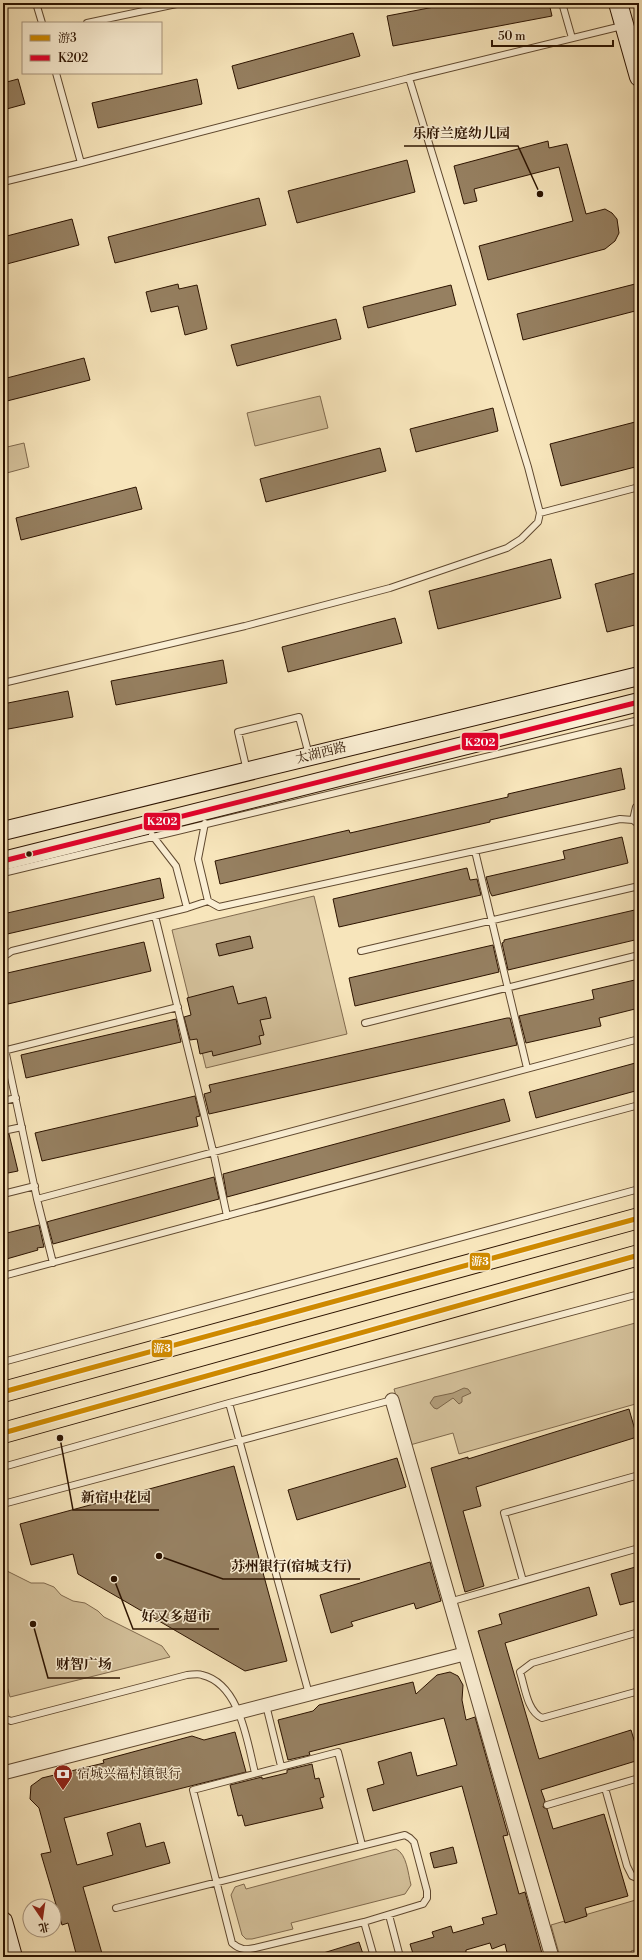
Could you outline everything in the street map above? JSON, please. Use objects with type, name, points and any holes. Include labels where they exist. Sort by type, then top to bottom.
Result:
[{"type":"main road","points":[[3,1392],[639,1218]]},
{"type":"main road","points":[[3,1433],[639,1255]]},
{"type":"street","points":[[618,3],[639,77]]},
{"type":"street","name":"太湖西路","points":[[3,831],[639,676]]},
{"type":"street","points":[[3,861],[150,831],[206,817],[639,702]]},
{"type":"street","points":[[392,1400],[552,1957]]},
{"type":"street","points":[[3,1773],[464,1654]]},
{"type":"street","points":[[3,1921],[13,1957]]},
{"type":"lane","points":[[36,3],[42,22]]},
{"type":"lane","points":[[93,22],[181,3]]},
{"type":"lane","points":[[562,3],[572,38]]},
{"type":"lane","points":[[3,182],[81,164],[409,78],[624,25]]},
{"type":"lane","points":[[56,74],[81,164]]},
{"type":"lane","points":[[3,683],[245,626],[390,588],[507,548],[531,530],[538,522],[540,513],[528,467],[409,78]]},
{"type":"lane","points":[[540,513],[639,487]]},
{"type":"lane","points":[[247,771],[238,732],[299,717],[309,756]]},
{"type":"lane","points":[[208,902],[198,859],[206,817],[639,720]]},
{"type":"lane","points":[[633,820],[636,807],[639,805]]},
{"type":"lane","points":[[3,957],[12,951],[208,902],[219,908],[620,819],[633,820],[639,825]]},
{"type":"lane","points":[[3,873],[150,831],[176,866],[187,908]]},
{"type":"lane","points":[[475,851],[527,1068]]},
{"type":"lane","points":[[361,951],[639,886]]},
{"type":"lane","points":[[155,916],[213,1151],[226,1216]]},
{"type":"lane","points":[[365,1022],[639,955]]},
{"type":"lane","points":[[4,1051],[178,1007]]},
{"type":"lane","points":[[38,1199],[213,1151],[639,1039]]},
{"type":"lane","points":[[3,1040],[4,1051],[53,1263]]},
{"type":"lane","points":[[3,1102],[16,1098]]},
{"type":"lane","points":[[3,1276],[639,1106]]},
{"type":"lane","points":[[3,1132],[22,1127]]},
{"type":"lane","points":[[3,1194],[35,1186]]},
{"type":"lane","points":[[3,1362],[639,1189]]},
{"type":"lane","points":[[3,1467],[229,1403],[639,1294]]},
{"type":"lane","points":[[3,1504],[392,1400]]},
{"type":"lane","points":[[229,1403],[309,1694]]},
{"type":"lane","points":[[523,1581],[504,1513],[639,1475]]},
{"type":"lane","points":[[449,1602],[639,1548]]},
{"type":"lane","points":[[639,1632],[532,1663],[520,1672],[532,1709],[536,1715],[542,1718],[639,1691]]},
{"type":"lane","points":[[3,1718],[11,1721],[187,1676],[201,1674],[213,1679],[225,1688],[239,1712],[255,1773]]},
{"type":"lane","points":[[266,1705],[282,1766]]},
{"type":"lane","points":[[116,1908],[217,1882],[362,1845],[404,1835],[414,1842],[427,1891],[427,1898],[423,1904],[364,1922],[256,1948],[238,1948],[232,1943],[217,1882],[193,1790],[282,1766],[338,1752],[362,1845]]},
{"type":"lane","points":[[547,1805],[639,1778]]},
{"type":"lane","points":[[605,1788],[627,1866],[632,1876],[639,1879]]},
{"type":"lane","points":[[388,1915],[400,1957]]},
{"type":"lane","points":[[364,1922],[374,1957]]},
{"type":"shaded area","points":[[320,396],[328,428],[255,446],[247,413]]},
{"type":"shaded area","points":[[24,443],[29,467],[3,474],[3,448]]},
{"type":"shaded area","points":[[314,896],[347,1034],[206,1068],[172,930]]},
{"type":"shaded area","points":[[639,1322],[639,1403],[459,1454],[453,1433],[410,1445],[394,1389]]},
{"type":"shaded area","points":[[464,1388],[468,1389],[471,1393],[462,1397],[462,1402],[459,1404],[453,1398],[437,1409],[430,1403],[434,1397],[453,1393]]},
{"type":"shaded area","points":[[3,1567],[5,1570],[31,1583],[44,1583],[54,1587],[61,1595],[73,1601],[85,1603],[98,1611],[104,1617],[162,1646],[170,1657],[10,1697],[3,1672]]},
{"type":"shaded area","points":[[396,1849],[403,1855],[411,1885],[405,1894],[291,1923],[293,1929],[252,1939],[246,1939],[242,1935],[231,1895],[235,1887],[244,1884],[246,1889]]},
{"type":"shaded area","points":[[639,1899],[639,1949],[631,1951],[631,1957],[560,1957],[551,1925]]},
{"type":"building","points":[[455,3],[549,3],[552,16],[393,46],[387,16]]},
{"type":"building","points":[[353,33],[360,56],[238,89],[232,66]]},
{"type":"building","points":[[18,79],[25,104],[3,110],[3,83]]},
{"type":"building","points":[[197,79],[202,104],[98,128],[92,103]]},
{"type":"building","points":[[548,141],[549,148],[567,144],[586,214],[605,209],[612,213],[617,219],[619,233],[615,241],[605,249],[488,280],[479,246],[573,221],[559,167],[474,189],[477,201],[464,204],[454,166]]},
{"type":"building","points":[[407,160],[415,192],[297,223],[288,191]]},
{"type":"building","points":[[259,198],[266,225],[115,263],[108,237]]},
{"type":"building","points":[[72,219],[79,245],[3,265],[3,237]]},
{"type":"building","points":[[639,283],[639,310],[523,340],[517,314]]},
{"type":"building","points":[[178,284],[179,289],[197,285],[207,329],[185,335],[178,306],[151,312],[146,292]]},
{"type":"building","points":[[451,285],[456,305],[368,328],[363,307]]},
{"type":"building","points":[[336,319],[341,339],[237,366],[231,345]]},
{"type":"building","points":[[84,358],[90,380],[3,402],[3,379]]},
{"type":"building","points":[[493,408],[498,431],[416,452],[410,429]]},
{"type":"building","points":[[639,421],[639,466],[561,486],[550,444]]},
{"type":"building","points":[[380,448],[386,471],[266,502],[260,479]]},
{"type":"building","points":[[136,487],[142,509],[21,540],[16,518]]},
{"type":"building","points":[[551,559],[561,598],[438,629],[429,591]]},
{"type":"building","points":[[639,572],[639,624],[607,632],[595,584]]},
{"type":"building","points":[[395,618],[402,643],[288,672],[282,647]]},
{"type":"building","points":[[223,660],[227,683],[116,705],[111,681]]},
{"type":"building","points":[[68,691],[73,717],[3,730],[3,704]]},
{"type":"building","points":[[621,768],[625,789],[490,820],[490,822],[220,884],[215,861],[349,830],[350,833],[508,797],[508,794]]},
{"type":"building","points":[[622,837],[628,863],[492,896],[490,892],[486,877],[565,859],[563,851]]},
{"type":"building","points":[[467,868],[470,880],[477,879],[481,895],[339,927],[333,899]]},
{"type":"building","points":[[160,878],[164,898],[3,935],[3,914]]},
{"type":"building","points":[[639,909],[639,939],[508,970],[502,943],[504,940]]},
{"type":"building","points":[[250,936],[253,948],[219,956],[216,944]]},
{"type":"building","points":[[144,942],[151,971],[8,1004],[3,974]]},
{"type":"building","points":[[493,945],[499,972],[355,1006],[349,978]]},
{"type":"building","points":[[639,979],[639,1008],[599,1018],[601,1026],[526,1043],[519,1016],[594,999],[592,990]]},
{"type":"building","points":[[233,986],[238,1004],[266,997],[271,1018],[260,1020],[264,1035],[259,1036],[261,1044],[213,1056],[212,1051],[200,1054],[197,1039],[190,1040],[184,1017],[191,1015],[187,998]]},
{"type":"building","points":[[510,1018],[517,1045],[209,1114],[204,1094],[211,1092],[209,1085]]},
{"type":"building","points":[[176,1019],[181,1042],[26,1078],[21,1055]]},
{"type":"building","points":[[639,1062],[639,1090],[536,1118],[529,1092]]},
{"type":"building","points":[[195,1096],[200,1116],[196,1117],[198,1126],[42,1161],[35,1133]]},
{"type":"building","points":[[504,1099],[510,1121],[227,1197],[223,1174]]},
{"type":"building","points":[[9,1134],[18,1171],[3,1174],[3,1135]]},
{"type":"building","points":[[214,1177],[219,1199],[53,1244],[47,1222]]},
{"type":"building","points":[[39,1225],[44,1247],[3,1260],[3,1234]]},
{"type":"building","points":[[629,1409],[637,1437],[476,1487],[481,1506],[463,1511],[484,1586],[465,1592],[431,1468],[468,1457],[468,1459]]},
{"type":"building","points":[[397,1458],[406,1487],[297,1520],[288,1490]]},
{"type":"building","points":[[234,1466],[287,1661],[245,1671],[78,1574],[73,1554],[31,1565],[20,1524]]},
{"type":"building","points":[[430,1562],[441,1601],[416,1609],[414,1603],[351,1622],[353,1626],[331,1633],[320,1595]]},
{"type":"building","points":[[639,1566],[639,1600],[620,1605],[611,1574]]},
{"type":"building","points":[[589,1587],[597,1615],[505,1643],[539,1759],[631,1730],[639,1756],[639,1760],[541,1790],[545,1801],[543,1807],[547,1809],[553,1829],[604,1814],[628,1896],[585,1908],[587,1916],[565,1923],[478,1631],[502,1624],[499,1614]]},
{"type":"building","points":[[450,1672],[458,1676],[463,1685],[462,1700],[466,1720],[475,1717],[508,1835],[503,1836],[519,1894],[525,1892],[543,1957],[508,1957],[505,1944],[492,1949],[490,1943],[466,1950],[466,1952],[461,1954],[462,1957],[414,1957],[410,1944],[434,1937],[432,1932],[451,1926],[453,1933],[484,1924],[482,1918],[497,1914],[462,1786],[373,1811],[367,1789],[384,1784],[378,1762],[411,1752],[417,1776],[457,1765],[444,1718],[309,1752],[310,1755],[288,1760],[278,1720],[313,1711],[319,1705],[413,1682],[416,1694],[437,1675]]},
{"type":"building","points":[[235,1732],[246,1772],[64,1818],[77,1865],[113,1855],[107,1833],[140,1823],[146,1847],[164,1842],[170,1863],[83,1887],[103,1957],[77,1957],[68,1923],[62,1925],[62,1898],[54,1898],[41,1854],[51,1852],[39,1808],[30,1799],[31,1786],[42,1778],[104,1763],[103,1760],[192,1736],[204,1740]]},
{"type":"building","points":[[312,1764],[315,1779],[319,1778],[324,1797],[320,1798],[323,1808],[245,1826],[242,1815],[238,1816],[230,1785],[262,1777],[262,1779],[287,1773],[287,1770]]},
{"type":"building","points":[[453,1847],[457,1863],[434,1868],[430,1853]]},
{"type":"building","points":[[359,1942],[364,1957],[321,1957],[320,1954]]},
{"type":"transit line","name":"K202","points":[[3,861],[639,702]]},
{"type":"transit line","name":"游3","points":[[3,1392],[639,1218]]},
{"type":"transit line","name":"游3","points":[[3,1433],[639,1255]]},
{"type":"place","name":"乐府兰庭幼儿园","points":[[540,194]]},
{"type":"place","name":"新宿中花园","points":[[60,1438]]},
{"type":"place","name":"苏州银行(宿城支行)","points":[[159,1556]]},
{"type":"place","name":"好又多超市","points":[[114,1579]]},
{"type":"place","name":"财智广场","points":[[33,1624]]},
{"type":"place","name":"宿城兴福村镇银行","points":[[63,1791]]}]
